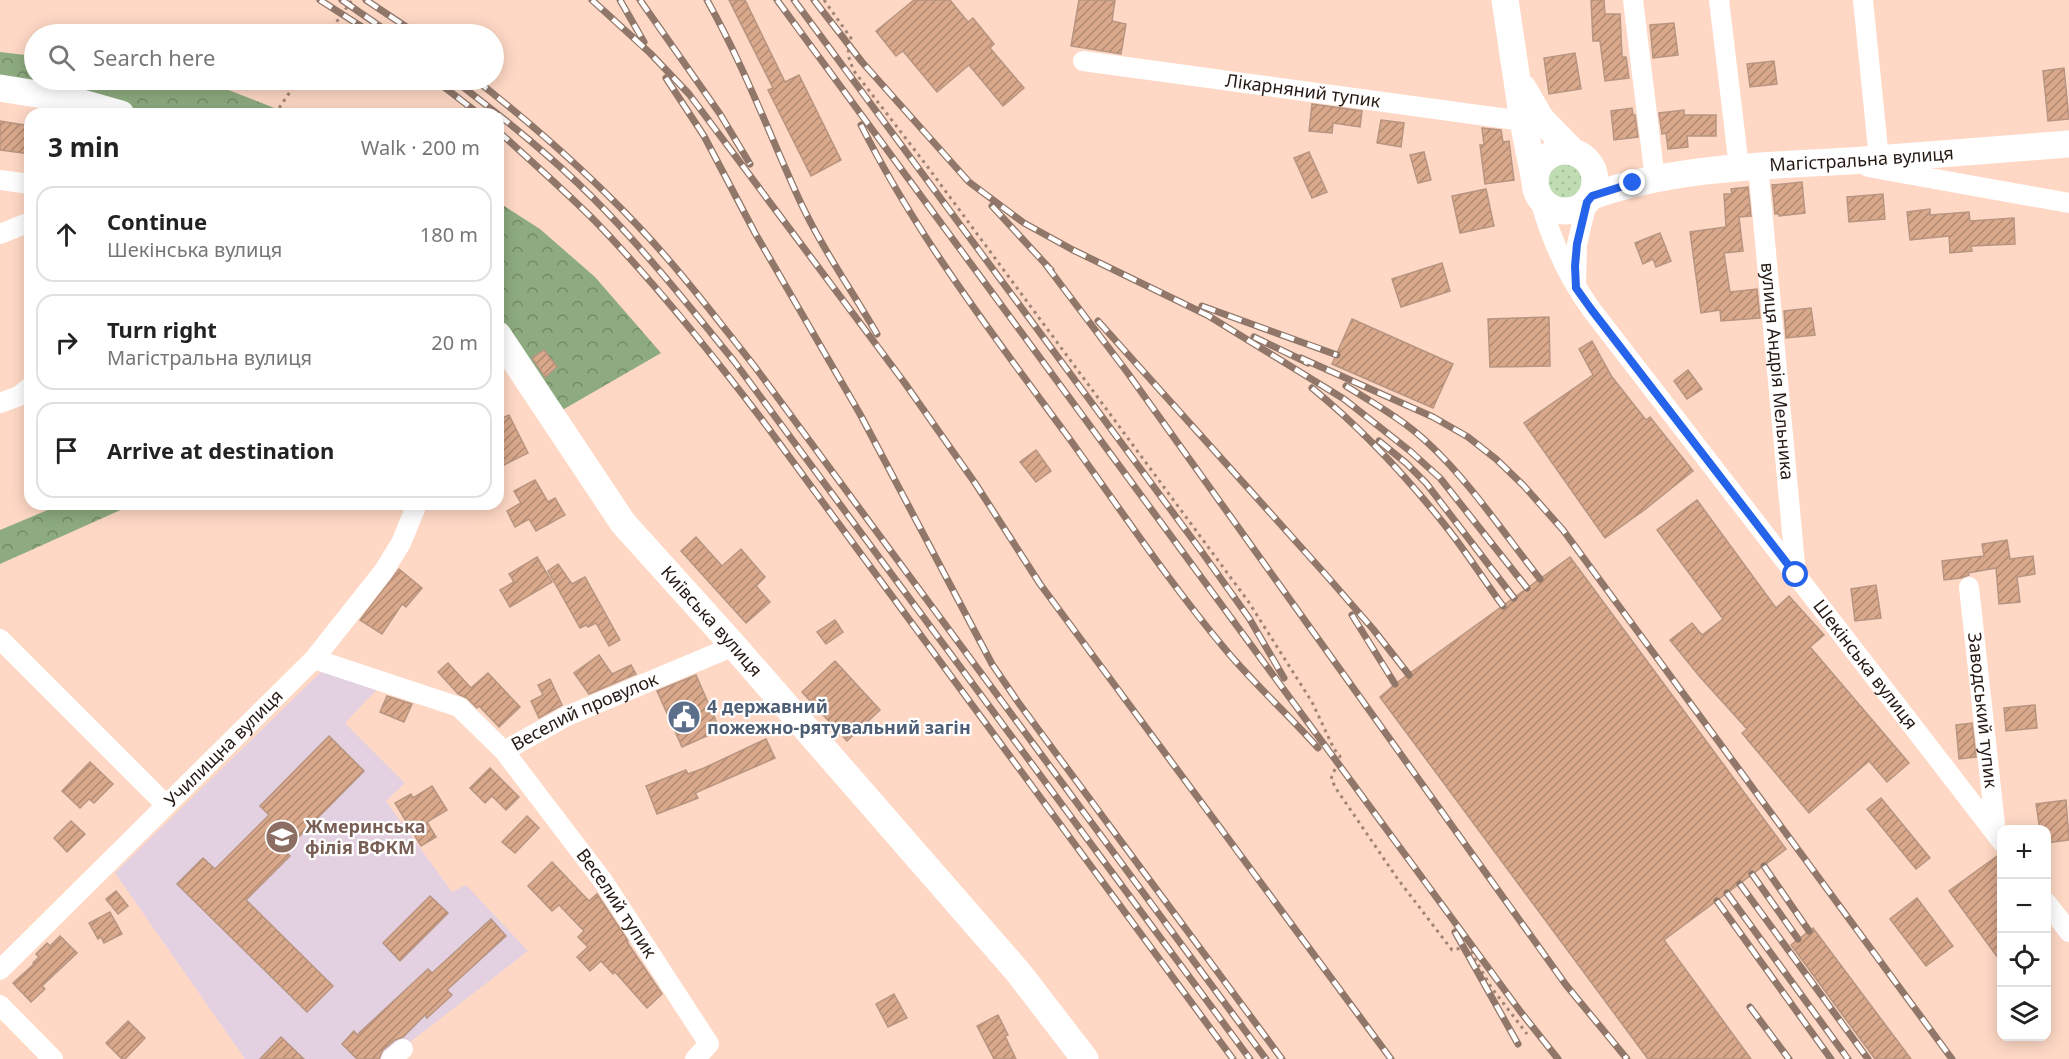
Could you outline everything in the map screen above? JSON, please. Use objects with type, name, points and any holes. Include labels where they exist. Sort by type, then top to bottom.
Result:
[{"type":"street","name":"Шекінська вулиця","points":[[1505,0],[1523,121],[1537,189],[1554,243],[1576,288],[1997,835]]},
{"type":"street","points":[[1633,0],[1655,179]]},
{"type":"street","name":"вулиця Андрія Мельника","points":[[1719,0],[1748,166],[1796,575]]},
{"type":"street","points":[[1863,0],[1879,159]]},
{"type":"street","name":"Лікарняний тупик","points":[[1083,61],[1523,121]]},
{"type":"street","name":"Шекінська вулиця","points":[[1518,79],[1541,119],[1580,156]]},
{"type":"street","points":[[0,88],[68,99],[100,108]]},
{"type":"street","name":"Магістральна вулиця","points":[[1589,199],[1612,189],[1655,179],[1748,166],[1879,159],[2069,144]]},
{"type":"street","points":[[1576,288],[1577,244],[1596,181],[1595,173],[1580,156],[1558,152],[1544,160],[1539,166],[1537,189],[1550,207],[1566,212],[1574,210],[1589,199]]},
{"type":"street","name":"Магістральна вулиця","points":[[1580,156],[1620,171],[1655,179]]},
{"type":"street","points":[[1839,161],[2069,203]]},
{"type":"street","points":[[0,180],[24,183]]},
{"type":"street","points":[[0,234],[24,224]]},
{"type":"street","name":"Київська вулиця","points":[[504,344],[618,516],[1018,972],[1085,1059]]},
{"type":"street","points":[[0,403],[24,392]]},
{"type":"street","name":"Училищна вулиця","points":[[0,970],[314,659],[383,572],[401,543],[415,510]]},
{"type":"street","name":"Заводський тупик","points":[[1969,587],[1997,825]]},
{"type":"street","points":[[0,639],[166,805]]},
{"type":"street","name":"Веселий провулок","points":[[314,659],[459,706],[504,751],[567,716],[734,646]]},
{"type":"street","name":"Веселий тупик","points":[[504,751],[603,881],[709,1044],[695,1059]]},
{"type":"street","points":[[2051,909],[2069,932]]},
{"type":"street","points":[[0,1005],[53,1059]]},
{"type":"path","points":[[335,24],[352,0]]},
{"type":"path","points":[[824,0],[853,41],[849,45],[848,54],[854,71],[1248,601],[1312,702],[1334,749],[1340,756],[1331,779],[1337,790],[1397,878],[1452,950],[1462,948],[1471,952],[1491,987],[1527,1034]]},
{"type":"path","points":[[279,108],[291,90]]},
{"type":"shaded area","name":"Жмеринська філія ВФКМ","points":[[322,671],[381,685],[345,723],[405,783],[386,801],[452,892],[466,885],[528,951],[388,1059],[245,1059],[115,873]]},
{"type":"green space","points":[[0,52],[24,55],[24,90],[229,90],[275,108],[93,108],[0,88]]},
{"type":"green space","points":[[1565,160],[1580,166],[1586,181],[1580,196],[1565,202],[1550,196],[1544,181],[1550,166]]},
{"type":"green space","points":[[504,206],[540,229],[595,277],[661,353],[552,416],[504,344]]},
{"type":"green space","points":[[48,510],[121,510],[0,564],[0,530]]},
{"type":"building","points":[[729,0],[745,0],[785,82],[799,75],[841,160],[811,176],[768,90],[773,88]]},
{"type":"building","points":[[914,0],[950,0],[968,22],[973,18],[994,44],[990,48],[1024,88],[1003,106],[969,65],[937,92],[903,51],[896,56],[876,31]]},
{"type":"building","points":[[1079,0],[1115,0],[1112,21],[1126,24],[1121,54],[1071,46]]},
{"type":"building","points":[[1591,0],[1604,0],[1605,14],[1620,14],[1622,57],[1626,57],[1629,78],[1605,81],[1600,41],[1593,41]]},
{"type":"building","points":[[1674,23],[1678,55],[1653,58],[1650,25]]},
{"type":"building","points":[[1575,53],[1581,89],[1549,94],[1544,58]]},
{"type":"building","points":[[1774,61],[1777,84],[1750,87],[1747,64]]},
{"type":"building","points":[[2064,68],[2069,119],[2048,121],[2043,71]]},
{"type":"building","points":[[1312,104],[1362,111],[1360,127],[1333,123],[1332,133],[1309,131]]},
{"type":"building","points":[[1632,108],[1638,137],[1614,140],[1611,111]]},
{"type":"building","points":[[1684,110],[1684,115],[1716,115],[1716,136],[1687,136],[1688,147],[1668,149],[1666,133],[1662,134],[1659,113]]},
{"type":"building","points":[[1381,120],[1404,123],[1401,147],[1377,143]]},
{"type":"building","points":[[0,121],[24,125],[24,153],[0,150]]},
{"type":"building","points":[[1482,128],[1501,130],[1503,142],[1509,141],[1514,180],[1485,184],[1480,145],[1484,145]]},
{"type":"building","points":[[1309,152],[1327,192],[1312,198],[1294,158]]},
{"type":"building","points":[[1424,152],[1431,180],[1418,183],[1410,155]]},
{"type":"building","points":[[1802,182],[1805,213],[1779,216],[1775,214],[1772,185]]},
{"type":"building","points":[[1748,187],[1751,216],[1739,217],[1743,251],[1724,253],[1730,292],[1757,289],[1760,318],[1721,321],[1720,310],[1701,313],[1690,232],[1726,227],[1724,194],[1732,194],[1731,189]]},
{"type":"building","points":[[1486,189],[1494,226],[1460,233],[1452,196]]},
{"type":"building","points":[[1883,194],[1885,219],[1849,222],[1847,197]]},
{"type":"building","points":[[1930,209],[1930,215],[1969,212],[1970,221],[2014,218],[2015,244],[1971,246],[1972,251],[1950,253],[1949,236],[1910,240],[1907,212]]},
{"type":"building","points":[[1660,233],[1671,261],[1656,267],[1653,259],[1643,264],[1635,243]]},
{"type":"building","points":[[1442,263],[1450,291],[1401,307],[1392,279]]},
{"type":"building","points":[[1811,308],[1815,335],[1786,338],[1784,311]]},
{"type":"building","points":[[1549,317],[1550,366],[1490,367],[1488,319]]},
{"type":"building","points":[[1352,319],[1453,364],[1433,408],[1332,364]]},
{"type":"building","points":[[1592,341],[1612,377],[1646,420],[1650,417],[1693,471],[1605,538],[1524,423],[1593,375],[1579,349]]},
{"type":"building","points":[[544,350],[557,367],[545,377],[532,358]]},
{"type":"building","points":[[1688,370],[1702,389],[1687,399],[1674,381]]},
{"type":"building","points":[[509,415],[528,453],[504,465],[504,417]]},
{"type":"building","points":[[1036,450],[1051,471],[1036,482],[1020,462]]},
{"type":"building","points":[[535,480],[548,502],[555,498],[565,515],[536,531],[529,519],[515,527],[507,511],[521,503],[514,491]]},
{"type":"building","points":[[1697,500],[1776,608],[1789,596],[1824,635],[1810,647],[1909,763],[1887,782],[1869,761],[1809,813],[1742,733],[1747,729],[1670,640],[1692,623],[1702,635],[1723,619],[1657,530]]},
{"type":"building","points":[[696,537],[722,566],[741,549],[765,577],[756,586],[770,602],[746,623],[681,551]]},
{"type":"building","points":[[2007,540],[2010,559],[2033,556],[2035,574],[2017,577],[2020,602],[1999,604],[1996,568],[1968,573],[1969,575],[1961,578],[1944,580],[1942,561],[1984,556],[1982,544]]},
{"type":"building","points":[[537,557],[552,582],[510,607],[500,590],[514,582],[509,574]]},
{"type":"building","points":[[1570,557],[1786,849],[1664,940],[1751,1059],[1648,1059],[1380,697]]},
{"type":"building","points":[[558,564],[572,584],[585,577],[620,640],[609,646],[596,623],[580,628],[548,571]]},
{"type":"building","points":[[399,569],[422,588],[406,607],[402,604],[382,634],[360,620]]},
{"type":"building","points":[[1876,585],[1881,618],[1855,621],[1851,589]]},
{"type":"building","points":[[835,620],[843,632],[826,644],[817,632]]},
{"type":"building","points":[[599,655],[612,674],[631,665],[636,674],[589,694],[574,673]]},
{"type":"building","points":[[835,661],[880,710],[847,741],[802,692]]},
{"type":"building","points":[[448,663],[471,688],[488,673],[520,707],[499,727],[479,706],[477,708],[467,698],[458,694],[438,672]]},
{"type":"building","points":[[696,675],[720,730],[682,747],[657,691]]},
{"type":"building","points":[[550,679],[562,705],[539,718],[531,701],[543,695],[538,685]]},
{"type":"building","points":[[387,696],[412,704],[404,722],[380,712]]},
{"type":"building","points":[[2035,705],[2037,728],[2006,731],[2004,708]]},
{"type":"building","points":[[1972,723],[1976,757],[1959,759],[1956,725]]},
{"type":"building","points":[[329,736],[364,771],[285,851],[290,856],[246,900],[333,986],[307,1012],[177,884],[203,858],[215,869],[269,815],[260,806]]},
{"type":"building","points":[[766,739],[775,758],[695,793],[698,798],[657,814],[646,786],[686,770],[688,774],[704,768]]},
{"type":"building","points":[[90,762],[113,784],[94,803],[89,799],[80,808],[62,791]]},
{"type":"building","points":[[490,768],[519,797],[506,810],[492,796],[485,803],[470,788]]},
{"type":"building","points":[[432,786],[447,810],[427,822],[436,837],[421,846],[395,803],[411,794],[413,798]]},
{"type":"building","points":[[1881,798],[1930,858],[1916,869],[1867,809]]},
{"type":"building","points":[[2066,800],[2069,840],[2051,842],[2051,825],[2039,825],[2036,804]]},
{"type":"building","points":[[527,816],[539,828],[515,853],[502,842]]},
{"type":"building","points":[[71,821],[85,834],[67,852],[54,838]]},
{"type":"building","points":[[1997,856],[1997,957],[1949,891]]},
{"type":"building","points":[[552,862],[589,901],[597,894],[628,941],[662,994],[647,1008],[615,972],[613,974],[601,961],[590,971],[577,957],[588,947],[578,937],[584,931],[559,905],[552,911],[528,886]]},
{"type":"building","points":[[116,891],[128,906],[118,914],[106,899]]},
{"type":"building","points":[[430,896],[448,913],[400,961],[383,943]]},
{"type":"building","points":[[1917,898],[1953,946],[1926,966],[1890,919]]},
{"type":"building","points":[[110,912],[122,934],[104,943],[101,937],[98,939],[89,923]]},
{"type":"building","points":[[491,919],[506,936],[447,990],[452,995],[427,1018],[425,1015],[403,1037],[395,1040],[383,1050],[379,1059],[357,1059],[342,1044],[354,1031],[357,1035],[428,969],[432,973]]},
{"type":"building","points":[[1813,928],[1911,1059],[1875,1059],[1791,945]]},
{"type":"building","points":[[60,936],[77,953],[42,986],[45,989],[31,1002],[13,983],[34,964],[39,957],[36,954],[47,943],[50,946]]},
{"type":"building","points":[[894,994],[907,1018],[888,1027],[876,1004]]},
{"type":"building","points":[[998,1015],[1016,1059],[994,1059],[977,1026]]},
{"type":"building","points":[[128,1021],[145,1038],[125,1059],[122,1059],[106,1043]]},
{"type":"building","points":[[281,1037],[304,1059],[260,1059]]},
{"type":"railway","points":[[320,0],[357,24]]},
{"type":"railway","points":[[342,0],[377,24]]},
{"type":"railway","points":[[366,0],[402,24]]},
{"type":"railway","points":[[592,0],[650,53],[689,94],[904,382],[975,483],[1040,584],[1391,1059]]},
{"type":"railway","points":[[620,0],[644,42]]},
{"type":"railway","points":[[640,0],[720,114],[750,164]]},
{"type":"railway","points":[[707,0],[744,74],[808,217],[877,334]]},
{"type":"railway","points":[[777,0],[1520,1011],[1558,1059]]},
{"type":"railway","points":[[794,0],[1199,548],[1249,618],[1284,678]]},
{"type":"railway","points":[[814,0],[862,62],[969,182],[1024,223],[1073,250],[1207,315],[1344,399],[1440,478],[1527,588]]},
{"type":"railway","points":[[666,78],[704,136],[755,233],[860,414],[992,664],[1282,1059]]},
{"type":"railway","points":[[448,90],[471,108]]},
{"type":"railway","points":[[467,90],[490,108]]},
{"type":"railway","points":[[488,90],[600,187],[654,243],[698,295],[755,367],[1266,1059]]},
{"type":"railway","points":[[504,119],[577,182],[612,217],[734,361],[1250,1059]]},
{"type":"railway","points":[[861,125],[906,206],[957,284],[1163,570],[1236,662],[1318,748]]},
{"type":"railway","points":[[504,137],[617,244],[721,366],[1233,1059]]},
{"type":"railway","points":[[992,206],[1051,270]]},
{"type":"railway","points":[[1046,265],[1127,372],[1566,985],[1627,1059]]},
{"type":"railway","points":[[1202,306],[1337,355]]},
{"type":"railway","points":[[1098,321],[1326,575],[1409,675]]},
{"type":"railway","points":[[1254,337],[1308,363]]},
{"type":"railway","points":[[1301,358],[1433,417],[1468,437],[1496,459],[1524,486],[1563,530],[1952,1059]]},
{"type":"railway","points":[[1346,386],[1389,413],[1429,444],[1473,492],[1540,579]]},
{"type":"railway","points":[[1312,388],[1365,435],[1414,488],[1452,534],[1503,606]]},
{"type":"railway","points":[[1379,441],[1426,483],[1514,598]]},
{"type":"railway","points":[[1352,615],[1395,684]]},
{"type":"railway","points":[[1764,866],[1809,931]]},
{"type":"railway","points":[[1752,874],[1798,939]]},
{"type":"railway","points":[[1740,884],[1868,1059]]},
{"type":"railway","points":[[1727,893],[1848,1059]]},
{"type":"railway","points":[[1717,901],[1831,1059]]},
{"type":"railway","points":[[1455,932],[1518,1044]]},
{"type":"railway","points":[[1750,1007],[1789,1059]]},
{"type":"place","name":"4 державний пожежно-рятувальний загін","points":[[684,717]]},
{"type":"place","name":"Жмеринська філія ВФКМ","points":[[282,837]]},
{"type":"route","points":[[1633,183],[1592,196],[1587,202],[1577,244],[1576,288],[1796,575]]}]
